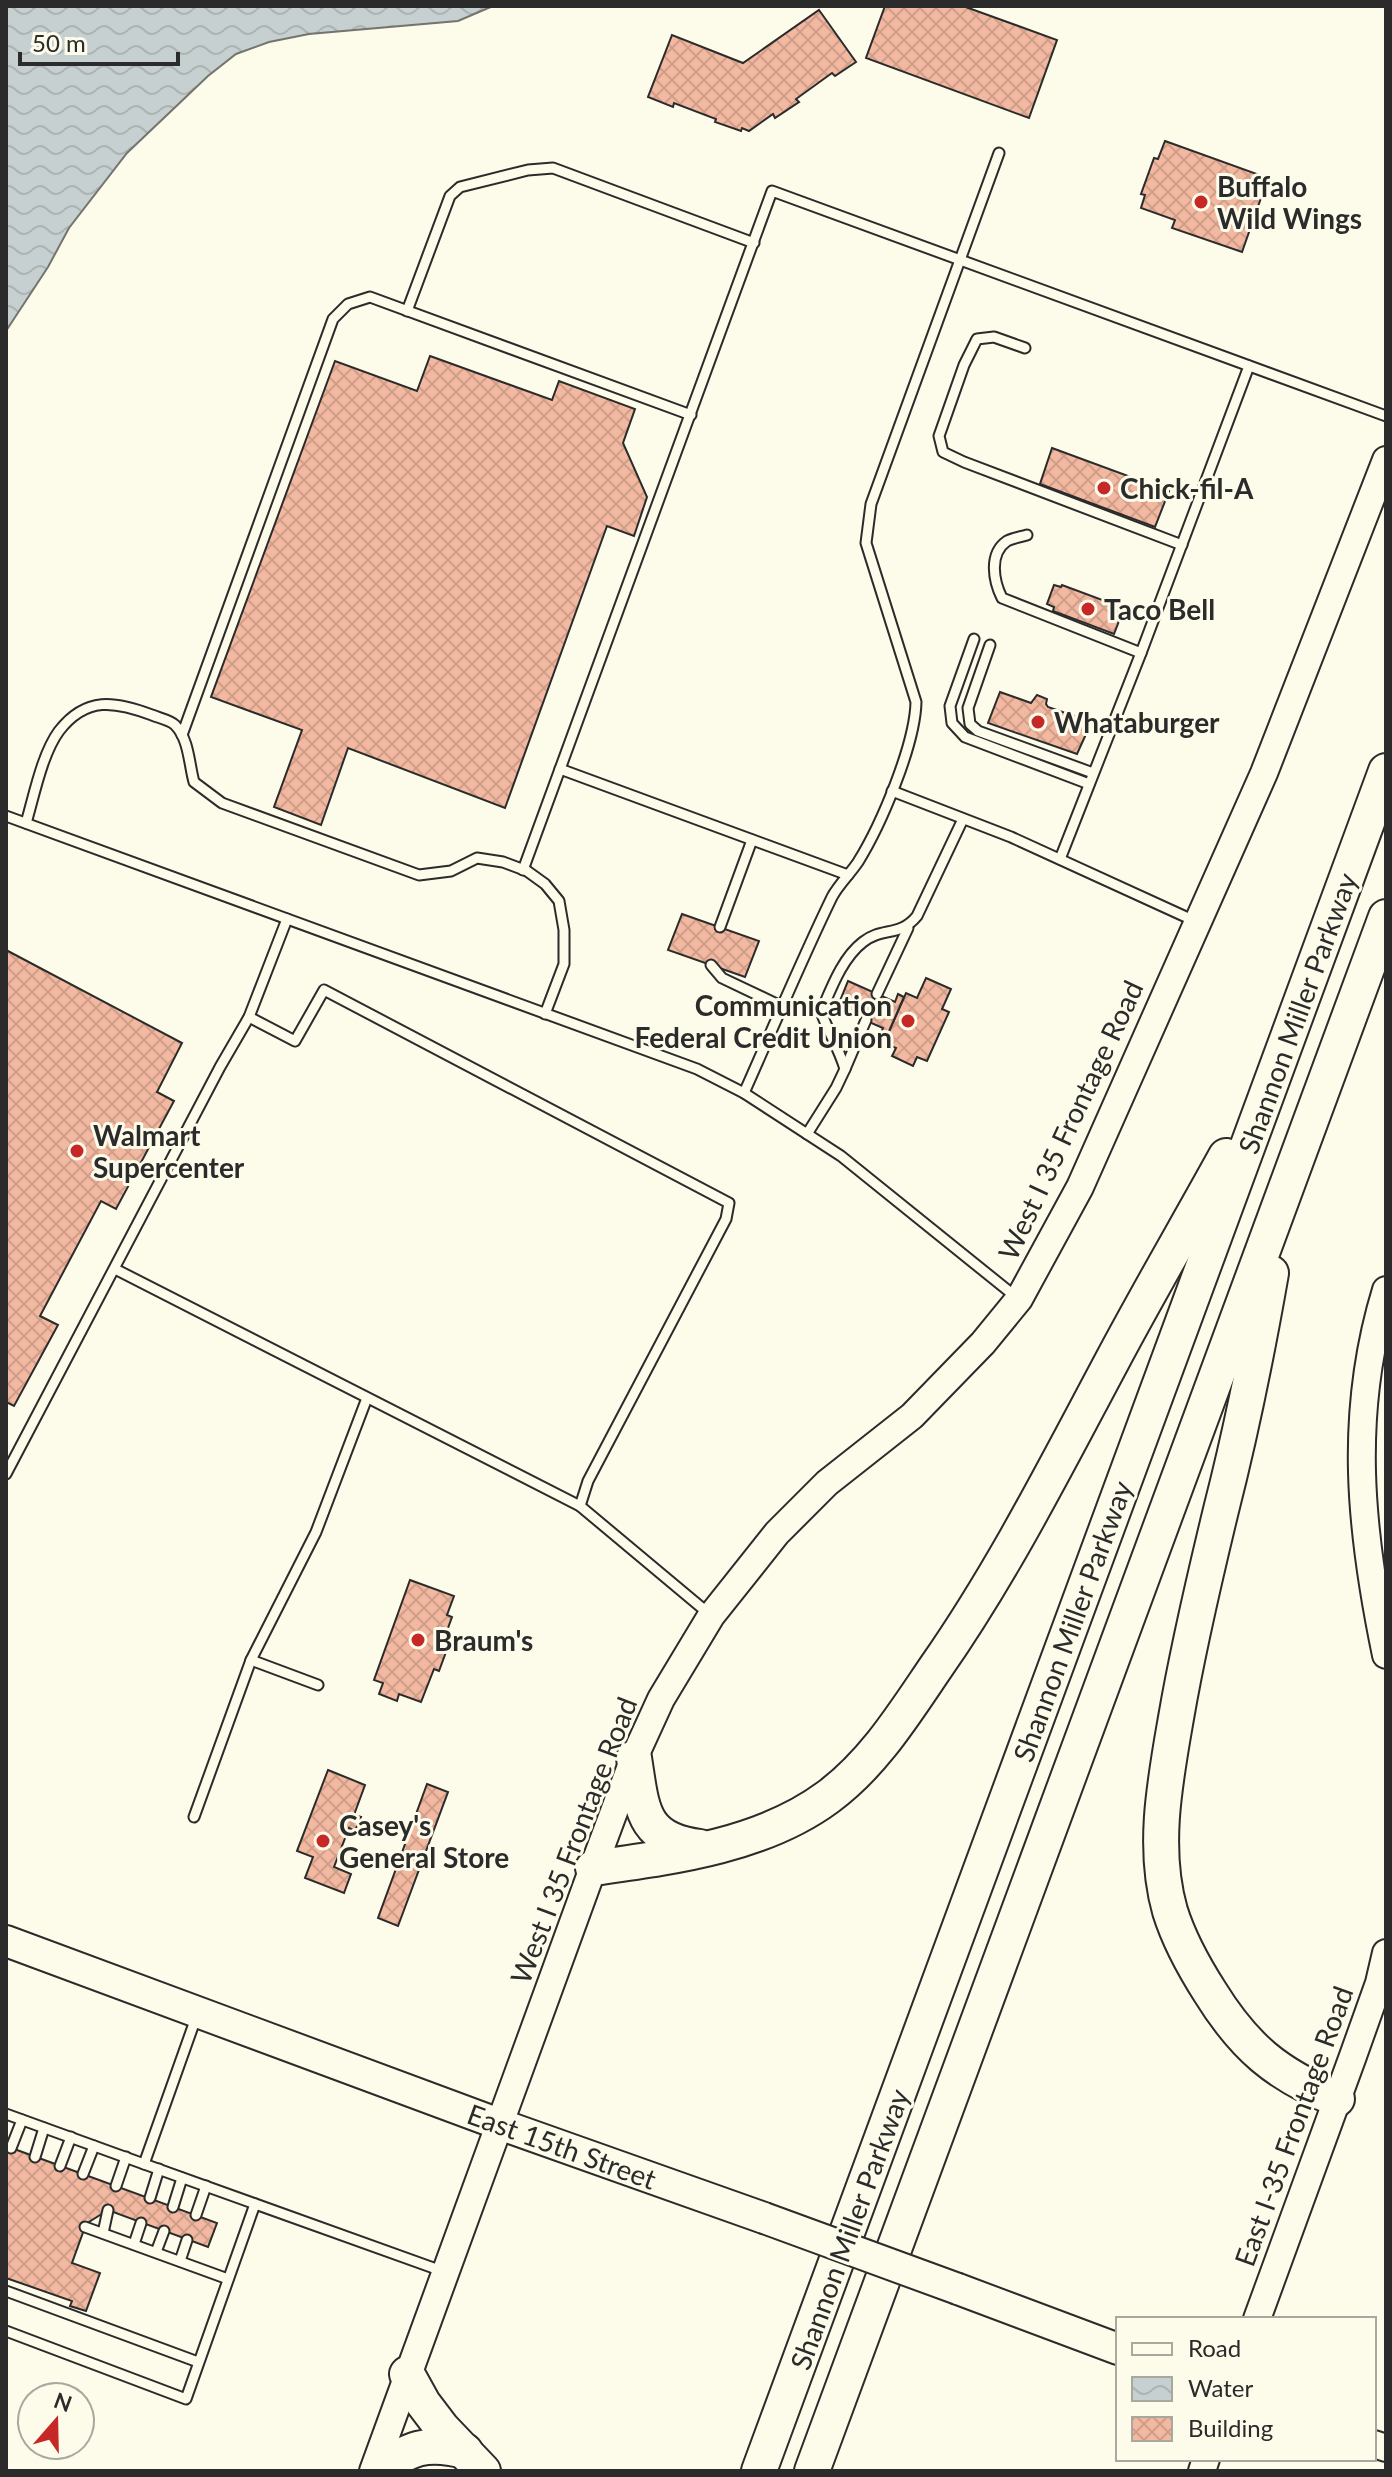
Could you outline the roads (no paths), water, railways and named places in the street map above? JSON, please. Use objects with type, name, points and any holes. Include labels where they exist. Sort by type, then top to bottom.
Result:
[{"type":"highway","name":"Shannon Miller Parkway","points":[[759,2471],[1386,771]]},
{"type":"highway","name":"Shannon Miller Parkway","points":[[812,2471],[1386,917]]},
{"type":"highway","points":[[593,1868],[709,1848],[748,1838],[826,1799],[858,1773],[891,1733],[964,1628],[1031,1515],[1120,1347],[1279,1061]]},
{"type":"highway","points":[[1288,1183],[1245,1415],[1191,1633],[1164,1786],[1162,1864],[1170,1910],[1190,1960],[1217,2004],[1253,2049],[1280,2071],[1307,2087],[1337,2099]]},
{"type":"highway","points":[[634,1758],[641,1802],[649,1822],[665,1838],[682,1845],[709,1848]]},
{"type":"highway","points":[[407,2374],[442,2428],[474,2461]]},
{"type":"highway","points":[[376,2471],[402,2453],[422,2447],[442,2445],[474,2461]]},
{"type":"main road","name":"East 15th Street","points":[[6,1941],[1116,2348]]},
{"type":"street","name":"West I 35 Frontage Road","points":[[376,2471],[407,2374],[593,1868],[634,1758],[661,1699],[711,1616],[777,1533],[827,1483],[912,1416],[983,1343],[1019,1299],[1080,1187],[1264,773],[1386,460]]},
{"type":"street","points":[[1385,1652],[1372,1588],[1363,1518],[1361,1453],[1366,1384],[1386,1290]]},
{"type":"street","name":"East I-35 Frontage Road","points":[[1258,2317],[1379,1983],[1386,1953]]},
{"type":"lane","points":[[744,1093],[834,893],[858,861],[892,791],[916,721],[916,702],[866,543],[871,504],[999,153]]},
{"type":"lane","points":[[407,311],[450,196],[460,187],[528,170],[553,168],[754,243]]},
{"type":"lane","points":[[523,870],[772,191],[1386,416]]},
{"type":"lane","points":[[182,735],[333,319],[348,304],[370,297],[691,415]]},
{"type":"lane","points":[[1025,348],[994,337],[977,339],[964,365],[939,436],[943,452],[1182,545]]},
{"type":"lane","points":[[1060,859],[1249,366]]},
{"type":"lane","points":[[1027,535],[1009,539],[1001,547],[995,564],[994,582],[1002,598],[1141,653]]},
{"type":"lane","points":[[974,639],[950,706],[952,723],[965,737],[1089,784]]},
{"type":"lane","points":[[990,645],[968,708],[970,724],[978,731],[1093,773]]},
{"type":"lane","points":[[26,823],[48,753],[57,734],[72,716],[87,707],[122,705],[174,723],[185,740],[194,782],[222,803],[419,875],[451,871],[477,858],[503,862],[545,884],[559,901],[564,930],[564,964],[545,1014]]},
{"type":"lane","points":[[560,769],[848,875]]},
{"type":"lane","points":[[892,791],[1060,859],[1197,922]]},
{"type":"lane","points":[[6,816],[697,1069],[744,1093],[841,1156],[1019,1299]]},
{"type":"lane","points":[[877,994],[963,819]]},
{"type":"lane","points":[[720,927],[752,840]]},
{"type":"lane","points":[[6,1474],[249,1017],[287,919]]},
{"type":"lane","points":[[845,1069],[821,1012],[844,966],[863,942],[883,933],[908,928]]},
{"type":"lane","points":[[711,965],[722,978],[783,1007]]},
{"type":"lane","points":[[249,1017],[295,1041],[324,990],[729,1203],[726,1219],[588,1481],[580,1506]]},
{"type":"lane","points":[[807,1134],[836,1088],[866,1020]]},
{"type":"lane","points":[[115,1269],[580,1506],[711,1616]]},
{"type":"lane","points":[[194,1817],[251,1660],[316,1532],[367,1398]]},
{"type":"lane","points":[[251,1660],[318,1685]]},
{"type":"lane","points":[[144,2164],[198,2012]]},
{"type":"lane","points":[[6,2114],[445,2272]]},
{"type":"lane","points":[[11,2148],[22,2120]]},
{"type":"lane","points":[[35,2157],[44,2128]]},
{"type":"lane","points":[[60,2166],[71,2137]]},
{"type":"lane","points":[[83,2174],[94,2146]]},
{"type":"lane","points":[[116,2186],[126,2157]]},
{"type":"lane","points":[[150,2198],[159,2169]]},
{"type":"lane","points":[[173,2207],[182,2178]]},
{"type":"lane","points":[[196,2215],[206,2186]]},
{"type":"lane","points":[[6,2331],[186,2399],[255,2204]]},
{"type":"lane","points":[[103,2233],[108,2210]]},
{"type":"lane","points":[[134,2244],[141,2223]]},
{"type":"lane","points":[[85,2227],[228,2279]]},
{"type":"lane","points":[[156,2252],[164,2231]]},
{"type":"lane","points":[[180,2261],[187,2240]]},
{"type":"lane","points":[[6,2291],[198,2362]]},
{"type":"water","points":[[6,6],[493,6],[458,21],[309,34],[269,42],[236,54],[208,76],[127,153],[69,228],[48,267],[6,331]]},
{"type":"place","name":"Buffalo Wild Wings","points":[[1201,202]]},
{"type":"place","name":"Chick-fil-A","points":[[1104,488]]},
{"type":"place","name":"Taco Bell","points":[[1088,609]]},
{"type":"place","name":"Whataburger","points":[[1038,722]]},
{"type":"place","name":"Communication Federal Credit Union","points":[[908,1021]]},
{"type":"place","name":"Walmart Supercenter","points":[[77,1151]]},
{"type":"place","name":"Braum's","points":[[418,1640]]},
{"type":"place","name":"Casey's General Store","points":[[323,1841]]}]
